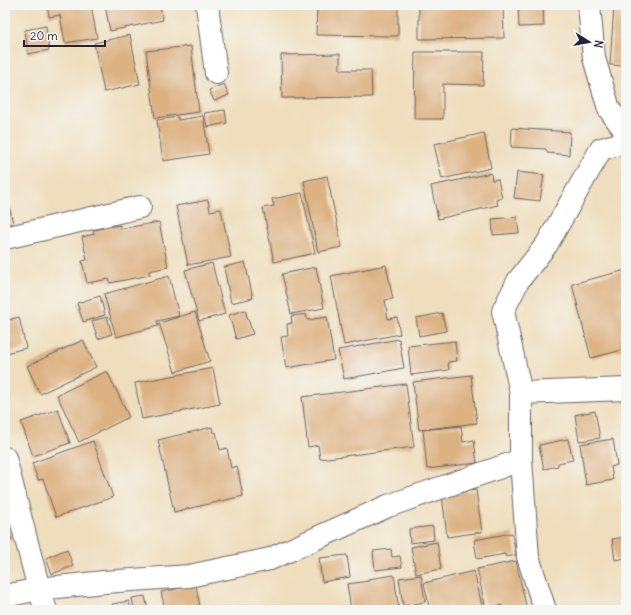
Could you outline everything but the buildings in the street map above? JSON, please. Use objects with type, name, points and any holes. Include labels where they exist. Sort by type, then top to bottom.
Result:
[{"type":"street","points":[[207,5],[216,73]]},
{"type":"street","points":[[589,5],[594,58],[609,109],[626,132]]},
{"type":"street","points":[[545,610],[528,557],[521,460],[521,393],[503,311],[518,281],[547,244],[601,149],[626,142]]},
{"type":"street","points":[[5,238],[140,208]]},
{"type":"street","points":[[521,393],[626,389]]},
{"type":"street","points":[[5,458],[39,589],[46,610]]},
{"type":"street","points":[[5,596],[39,589],[104,582],[190,576],[270,559],[388,506],[521,460]]}]
